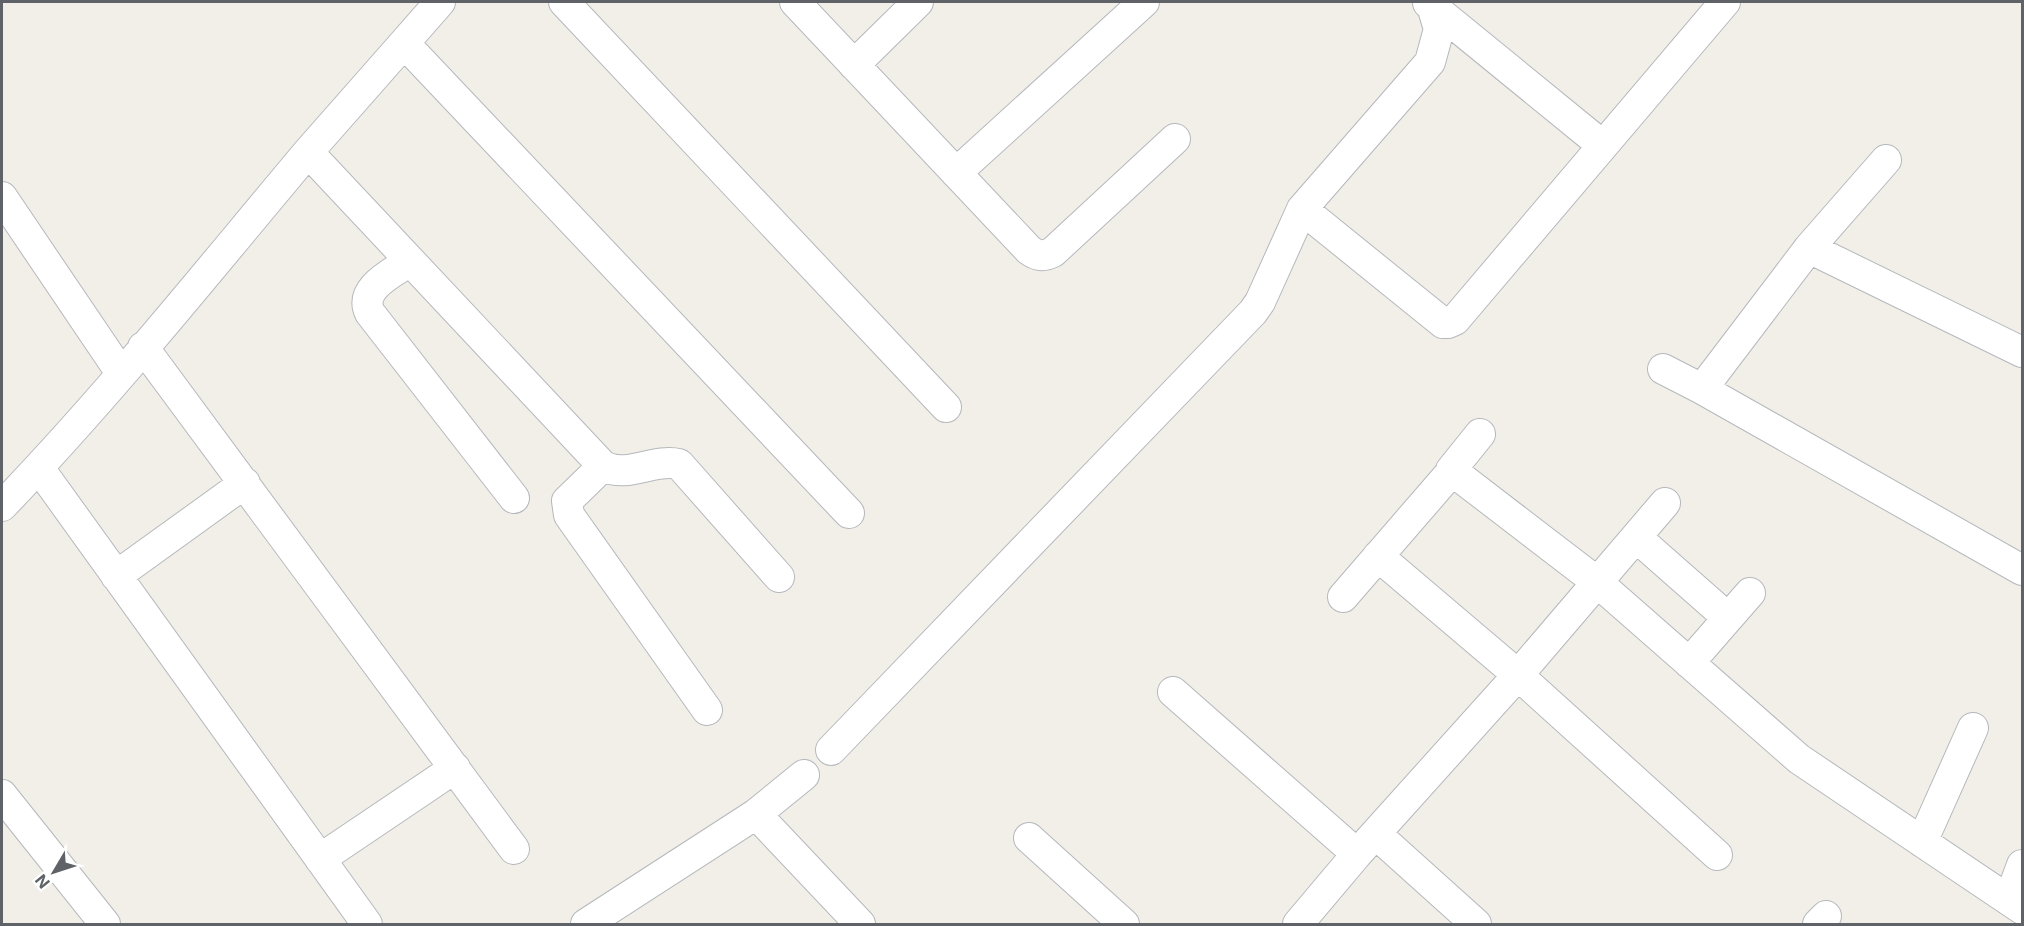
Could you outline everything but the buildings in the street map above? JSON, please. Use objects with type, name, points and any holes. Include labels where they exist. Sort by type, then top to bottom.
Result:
[{"type":"street","points":[[2,506],[39,468],[308,152],[440,2]]},
{"type":"street","points":[[564,2],[946,407]]},
{"type":"street","points":[[795,2],[1036,255],[1046,256],[1053,252],[1175,139]]},
{"type":"street","points":[[854,64],[918,2]]},
{"type":"street","points":[[956,173],[1144,2]]},
{"type":"street","points":[[1302,209],[1443,323],[1448,323],[1459,316],[1725,2]]},
{"type":"street","points":[[1429,4],[1602,145]]},
{"type":"street","points":[[831,750],[1253,312],[1260,302],[1302,209],[1430,62],[1438,29],[1429,4]]},
{"type":"street","points":[[404,43],[849,513]]},
{"type":"street","points":[[308,152],[603,466],[613,471],[624,471],[669,462],[678,464],[779,578]]},
{"type":"street","points":[[1702,389],[1809,248],[1886,160]]},
{"type":"street","points":[[2,197],[121,373]]},
{"type":"street","points":[[1809,248],[2022,352]]},
{"type":"street","points":[[410,261],[374,286],[368,294],[366,304],[370,313],[514,498]]},
{"type":"street","points":[[143,347],[514,849]]},
{"type":"street","points":[[1663,369],[2022,570]]},
{"type":"street","points":[[1343,597],[1452,471],[1480,434]]},
{"type":"street","points":[[603,466],[567,501],[569,515],[706,710]]},
{"type":"street","points":[[39,468],[367,924]]},
{"type":"street","points":[[1452,471],[1597,582],[1798,759],[2016,905],[2022,865]]},
{"type":"street","points":[[116,576],[245,483]]},
{"type":"street","points":[[1298,924],[1518,675],[1665,503]]},
{"type":"street","points":[[1636,537],[1728,618]]},
{"type":"street","points":[[1378,556],[1518,675],[1717,855]]},
{"type":"street","points":[[1689,663],[1750,593]]},
{"type":"street","points":[[1173,692],[1367,844],[1476,924]]},
{"type":"street","points":[[1922,842],[1973,728]]},
{"type":"street","points":[[320,860],[455,768]]},
{"type":"street","points":[[586,924],[756,814],[804,775]]},
{"type":"street","points":[[2,795],[105,924]]},
{"type":"street","points":[[756,814],[860,924]]},
{"type":"street","points":[[1029,838],[1124,924]]}]
